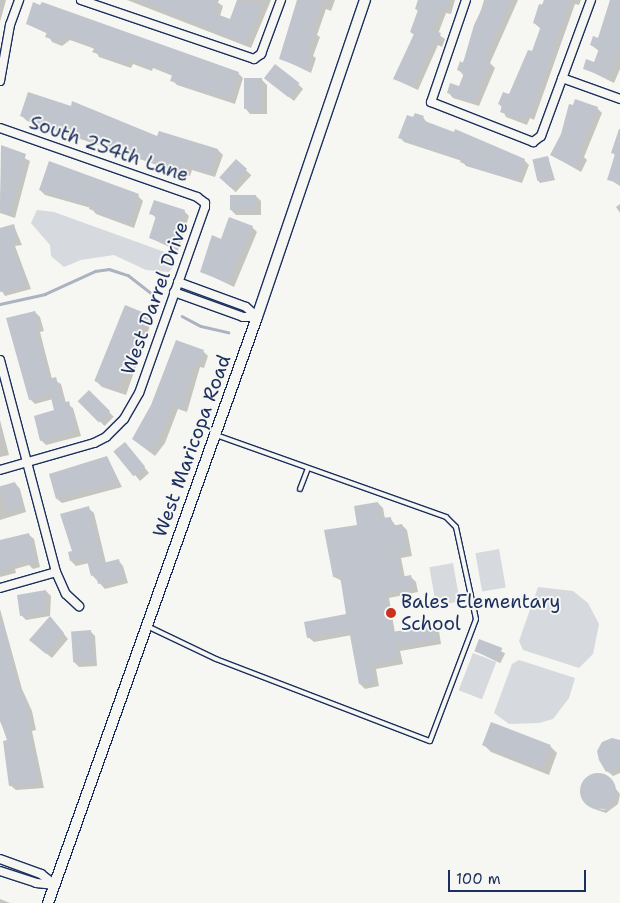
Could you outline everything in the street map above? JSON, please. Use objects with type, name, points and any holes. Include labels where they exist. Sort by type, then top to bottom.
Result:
[{"type":"street","points":[[0,81],[10,25],[19,0]]},
{"type":"street","points":[[81,0],[249,59],[258,58],[280,0]]},
{"type":"street","name":"West Maricopa Road","points":[[48,903],[257,317],[365,0]]},
{"type":"street","points":[[466,0],[430,102],[529,142],[536,141],[541,136],[591,0]]},
{"type":"street","points":[[562,78],[620,100]]},
{"type":"street","name":"South 254th Lane","points":[[0,128],[197,197],[205,203]]},
{"type":"street","name":"West Darrel Drive","points":[[28,462],[85,447],[106,437],[134,404],[205,203]]},
{"type":"street","points":[[178,282],[246,307],[257,317]]},
{"type":"street","points":[[174,292],[243,317],[257,317]]},
{"type":"street","points":[[0,360],[56,572],[66,594],[79,606]]},
{"type":"street","points":[[0,470],[28,462]]},
{"type":"street","points":[[0,588],[56,572]]},
{"type":"street","points":[[0,859],[41,874],[55,885]]},
{"type":"street","points":[[0,871],[36,883],[55,885]]},
{"type":"lane","points":[[146,626],[216,660],[430,742],[476,619],[456,526],[446,517],[215,434]]},
{"type":"lane","points":[[300,489],[308,468]]},
{"type":"shaded area","points":[[37,210],[54,212],[173,255],[175,265],[169,272],[146,270],[114,255],[81,260],[64,267],[51,256],[50,245],[31,223]]},
{"type":"shaded area","points":[[499,549],[506,587],[482,592],[475,553]]},
{"type":"shaded area","points":[[453,563],[460,601],[436,606],[429,567]]},
{"type":"shaded area","points":[[538,587],[573,591],[588,603],[599,624],[593,654],[579,668],[523,650],[519,641]]},
{"type":"shaded area","points":[[473,653],[496,662],[482,699],[459,690]]},
{"type":"shaded area","points":[[519,660],[575,678],[569,698],[553,719],[539,723],[509,724],[494,713],[512,664]]},
{"type":"building","points":[[140,0],[219,0],[214,13],[230,19],[237,0],[262,4],[246,44]]},
{"type":"building","points":[[297,0],[323,0],[312,30],[315,31],[308,51],[312,52],[306,69],[279,59]]},
{"type":"building","points":[[418,0],[449,0],[446,10],[441,8],[432,30],[441,33],[437,43],[433,41],[413,86],[393,79],[414,34],[410,32],[418,10],[415,9]]},
{"type":"building","points":[[486,0],[512,0],[484,60],[490,62],[474,102],[447,93],[450,83],[459,86],[464,73],[457,70],[460,61],[463,63],[474,25]]},
{"type":"building","points":[[544,0],[570,0],[539,92],[529,116],[524,114],[522,120],[500,112],[502,106],[498,104],[503,92],[509,94],[528,50],[532,51],[541,26],[533,23],[539,4],[543,5]]},
{"type":"building","points":[[610,0],[620,0],[620,49],[609,78],[583,69],[586,59],[594,62],[599,49],[590,45],[593,36],[598,38]]},
{"type":"building","points":[[33,2],[40,5],[42,2],[239,72],[230,99],[170,81],[173,73],[148,64],[147,67],[128,59],[126,64],[92,52],[94,49],[90,44],[65,36],[56,41],[45,37],[47,32],[26,24]]},
{"type":"building","points":[[275,64],[299,83],[288,97],[264,78]]},
{"type":"building","points":[[244,78],[262,78],[262,109],[244,109]]},
{"type":"building","points":[[28,92],[71,106],[72,101],[157,136],[159,131],[218,149],[210,173],[187,165],[185,172],[164,164],[163,167],[20,116]]},
{"type":"building","points":[[575,99],[598,107],[579,152],[583,154],[575,168],[550,155],[561,134],[569,104],[573,105]]},
{"type":"building","points":[[415,113],[424,116],[422,120],[454,132],[455,129],[525,159],[517,180],[475,168],[460,162],[461,159],[398,138],[407,115],[413,117]]},
{"type":"building","points":[[619,129],[620,183],[607,180],[615,154],[611,153]]},
{"type":"building","points":[[1,145],[26,154],[10,214],[0,210]]},
{"type":"building","points":[[548,156],[553,177],[537,181],[532,160]]},
{"type":"building","points":[[236,159],[247,169],[230,188],[219,178]]},
{"type":"building","points":[[49,161],[139,194],[129,223],[89,209],[91,205],[39,190]]},
{"type":"building","points":[[230,195],[256,195],[256,210],[230,210]]},
{"type":"building","points":[[154,200],[185,210],[173,246],[149,238],[156,216],[149,214]]},
{"type":"building","points":[[229,217],[253,226],[228,283],[200,272],[212,235],[221,239]]},
{"type":"building","points":[[14,224],[18,240],[11,242],[27,285],[0,292],[0,228]]},
{"type":"building","points":[[125,305],[147,314],[117,390],[94,381]]},
{"type":"building","points":[[35,311],[39,326],[35,327],[49,379],[56,377],[63,403],[69,401],[76,431],[40,441],[34,416],[54,410],[50,394],[29,400],[6,318]]},
{"type":"building","points":[[176,340],[204,350],[199,364],[195,363],[182,408],[173,405],[160,438],[150,452],[132,439],[151,405]]},
{"type":"building","points":[[89,390],[110,411],[99,423],[78,401]]},
{"type":"building","points":[[125,442],[145,467],[133,476],[113,451]]},
{"type":"building","points":[[107,456],[119,482],[56,499],[49,474]]},
{"type":"building","points":[[15,482],[22,507],[7,511],[0,486]]},
{"type":"building","points":[[378,502],[381,518],[391,517],[392,526],[402,524],[407,551],[397,553],[401,577],[411,575],[414,588],[385,593],[392,632],[434,625],[437,639],[396,646],[398,659],[371,664],[374,682],[359,684],[349,630],[307,638],[304,622],[346,614],[340,576],[333,577],[324,530],[357,525],[354,506]]},
{"type":"building","points":[[89,506],[103,563],[119,559],[123,578],[98,584],[96,574],[91,576],[86,557],[70,561],[68,552],[72,551],[60,514]]},
{"type":"building","points":[[29,533],[36,562],[27,564],[26,560],[10,564],[11,568],[0,571],[0,540]]},
{"type":"building","points":[[46,590],[46,611],[20,616],[17,595]]},
{"type":"building","points":[[50,616],[64,633],[46,654],[29,640]]},
{"type":"building","points":[[0,622],[3,622],[17,683],[27,705],[32,725],[28,726],[39,784],[9,786],[3,741],[7,740],[0,720]]},
{"type":"building","points":[[91,630],[93,661],[73,662],[71,631]]},
{"type":"building","points":[[479,639],[502,648],[498,660],[474,651]]},
{"type":"building","points":[[491,722],[551,745],[542,768],[482,745]]},
{"type":"building","points":[[612,738],[620,740],[620,767],[606,772],[599,760],[597,751],[602,742]]},
{"type":"building","points":[[598,773],[610,779],[616,791],[610,803],[598,809],[586,803],[580,791],[586,779]]},
{"type":"waterway","points":[[0,304],[45,294],[95,271],[109,269],[128,275],[151,293]]},
{"type":"waterway","points":[[182,316],[201,326],[228,332]]},
{"type":"place","name":"Bales Elementary School","points":[[391,613]]}]
